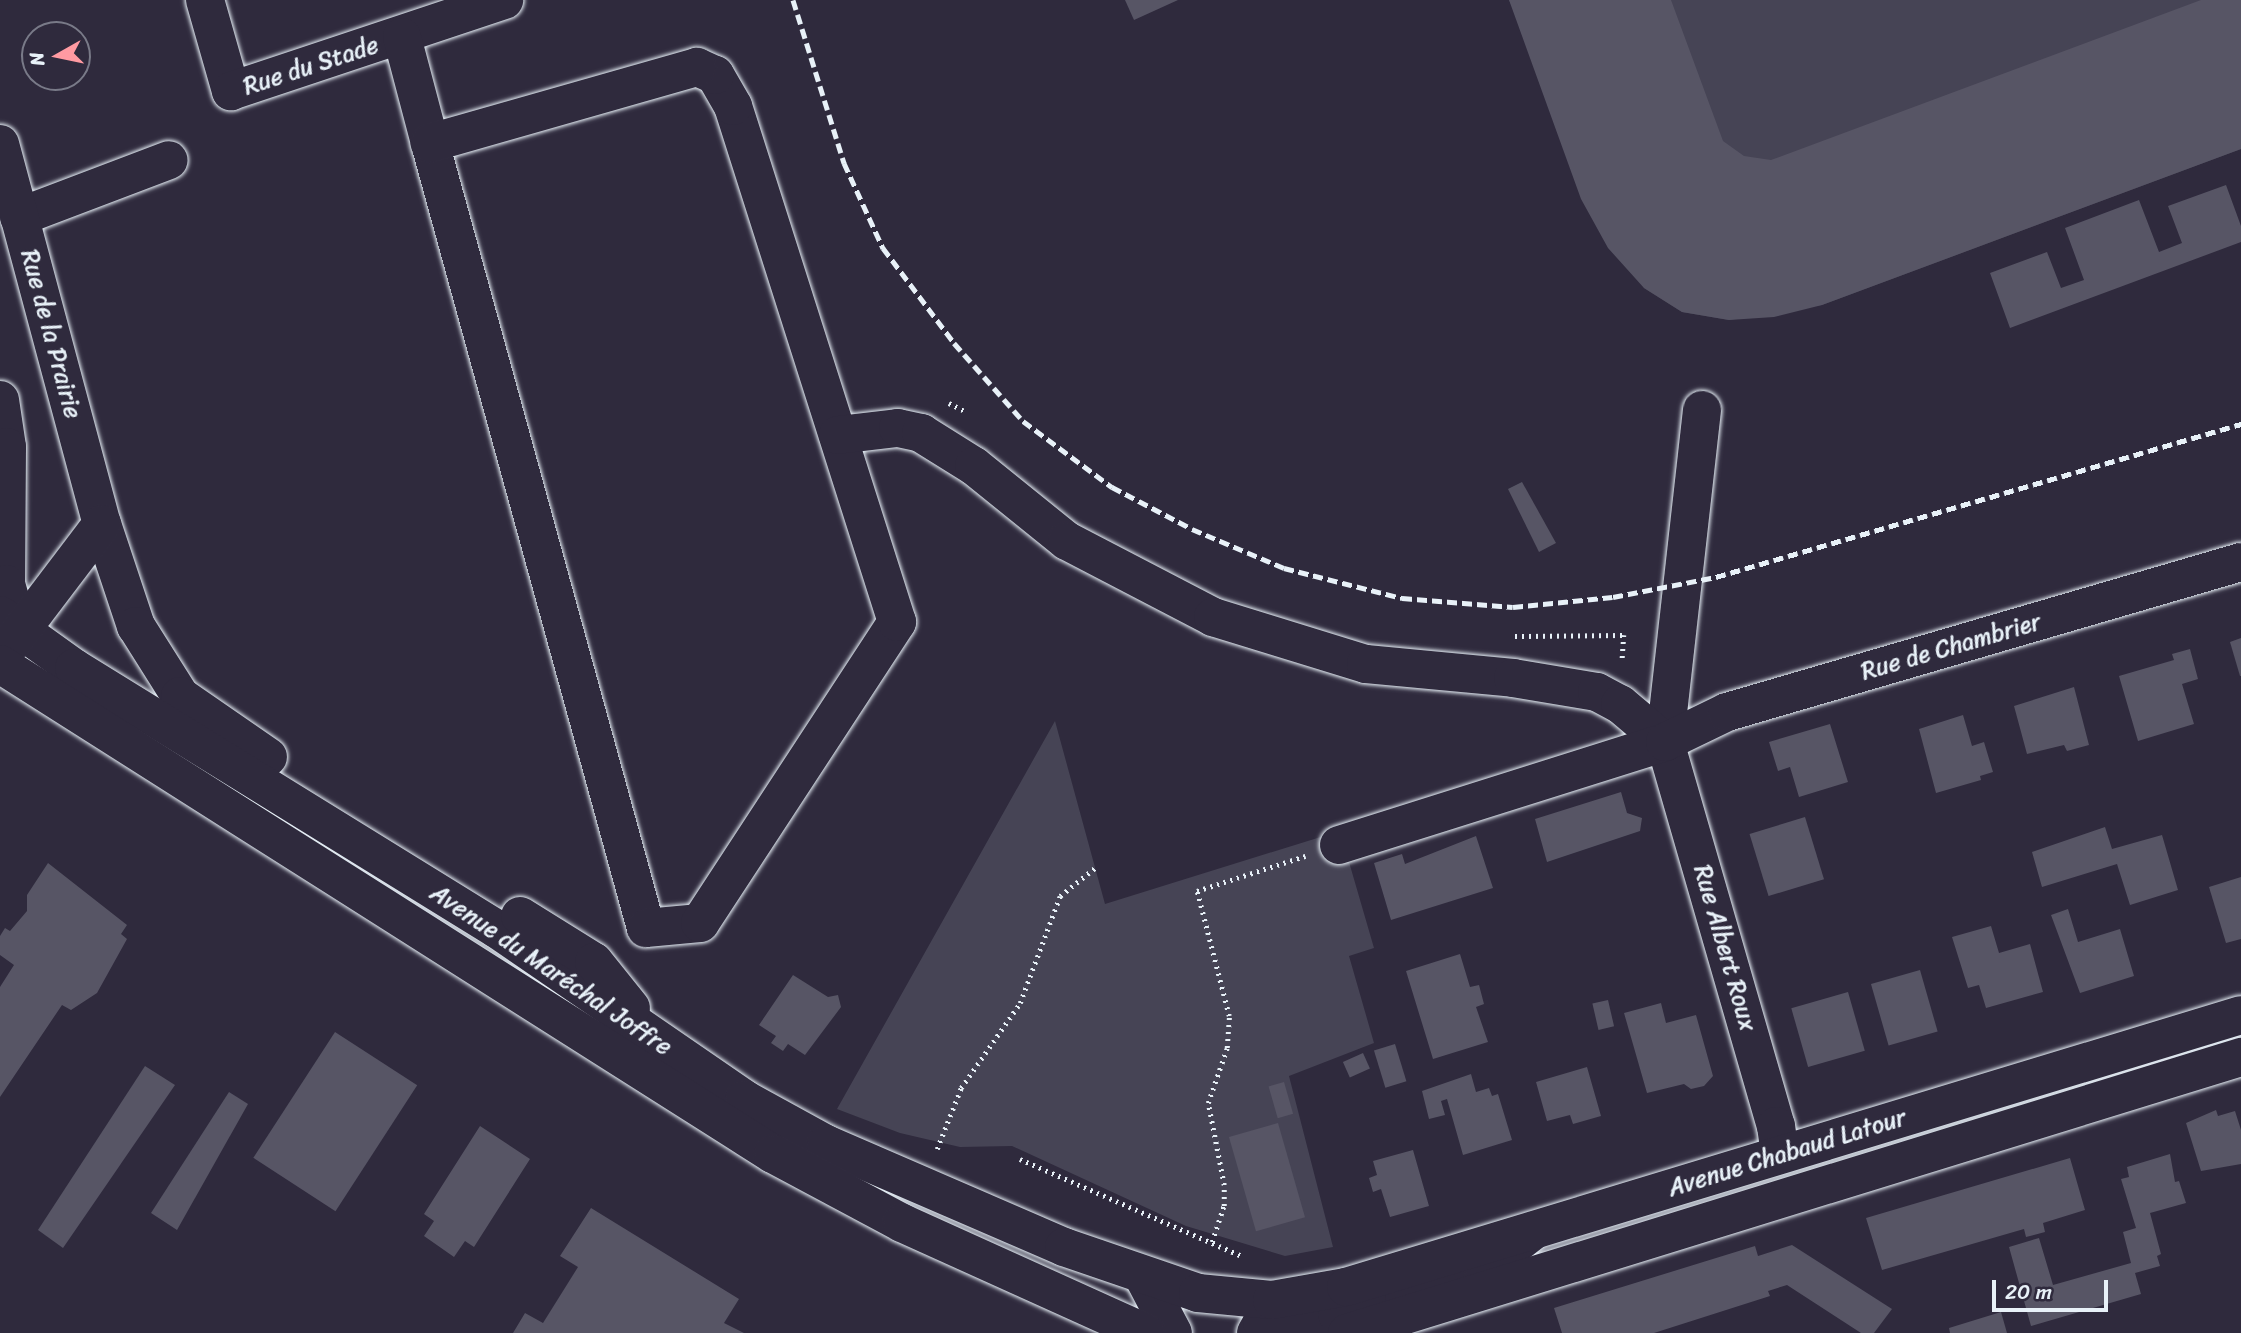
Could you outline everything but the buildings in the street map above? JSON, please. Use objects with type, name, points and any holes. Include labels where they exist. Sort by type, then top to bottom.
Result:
[{"type":"main road","name":"Rue du Stade","points":[[205,0],[231,92],[402,37]]},
{"type":"main road","points":[[430,143],[697,67],[715,75],[733,106],[897,622],[700,923],[646,928],[430,143],[402,37],[504,0]]},
{"type":"main road","name":"Rue de la Prairie","points":[[0,145],[102,524],[136,626],[180,696],[230,733],[594,962],[664,1047]]},
{"type":"main road","points":[[19,217],[169,160]]},
{"type":"main road","points":[[0,400],[7,447],[6,584],[10,622]]},
{"type":"main road","points":[[1665,742],[1702,410]]},
{"type":"main road","points":[[838,435],[898,428],[921,433],[975,466],[1067,541],[1213,617],[1366,664],[1513,678],[1597,692],[1620,704],[1665,742]]},
{"type":"main road","points":[[10,622],[102,524]]},
{"type":"main road","name":"Rue de Chambrier","points":[[1339,845],[1665,742],[1727,712],[2241,562]]},
{"type":"main road","name":"Avenue du Maréchal Joffre","points":[[1133,1329],[902,1223],[773,1154],[0,663],[10,622],[75,668],[497,929],[664,1047],[826,1144],[1144,1278],[1198,1293],[1272,1300],[1332,1290]]},
{"type":"main road","name":"Rue Albert Roux","points":[[1665,742],[1776,1126],[1780,1155]]},
{"type":"main road","name":"Avenue Chabaud Latour","points":[[1332,1290],[2241,1015]]},
{"type":"main road","name":"Avenue Chabaud Latour","points":[[1347,1333],[2241,1057]]},
{"type":"main road","points":[[1256,1333],[1262,1322],[1337,1314],[1404,1298],[1484,1269],[1534,1230]]},
{"type":"main road","points":[[1144,1278],[1172,1333]]},
{"type":"path","points":[[944,402],[956,404],[976,421]]},
{"type":"path","points":[[1512,636],[1624,635],[1620,704]]},
{"type":"path","points":[[1212,1242],[1224,1206],[1224,1185],[1208,1103],[1227,1048],[1229,1016],[1197,891],[1339,845]]},
{"type":"path","points":[[936,1151],[961,1088],[1020,1003],[1060,896],[1095,868]]},
{"type":"path","points":[[1020,1159],[1249,1259]]},
{"type":"shaded area","points":[[1509,0],[2241,0],[2241,149],[1822,305],[1729,320],[1682,312],[1644,288]]},
{"type":"shaded area","points":[[1055,721],[1105,904],[1340,831],[1374,948],[1349,956],[1374,1043],[1289,1076],[1333,1247],[1285,1256],[1186,1226],[1012,1146],[960,1147],[900,1133],[837,1109]]},
{"type":"railway","points":[[793,0],[844,163],[883,248],[954,343],[1023,421],[1112,487],[1192,529],[1284,568],[1402,598],[1513,607],[1613,597],[1716,577],[2241,424]]}]
